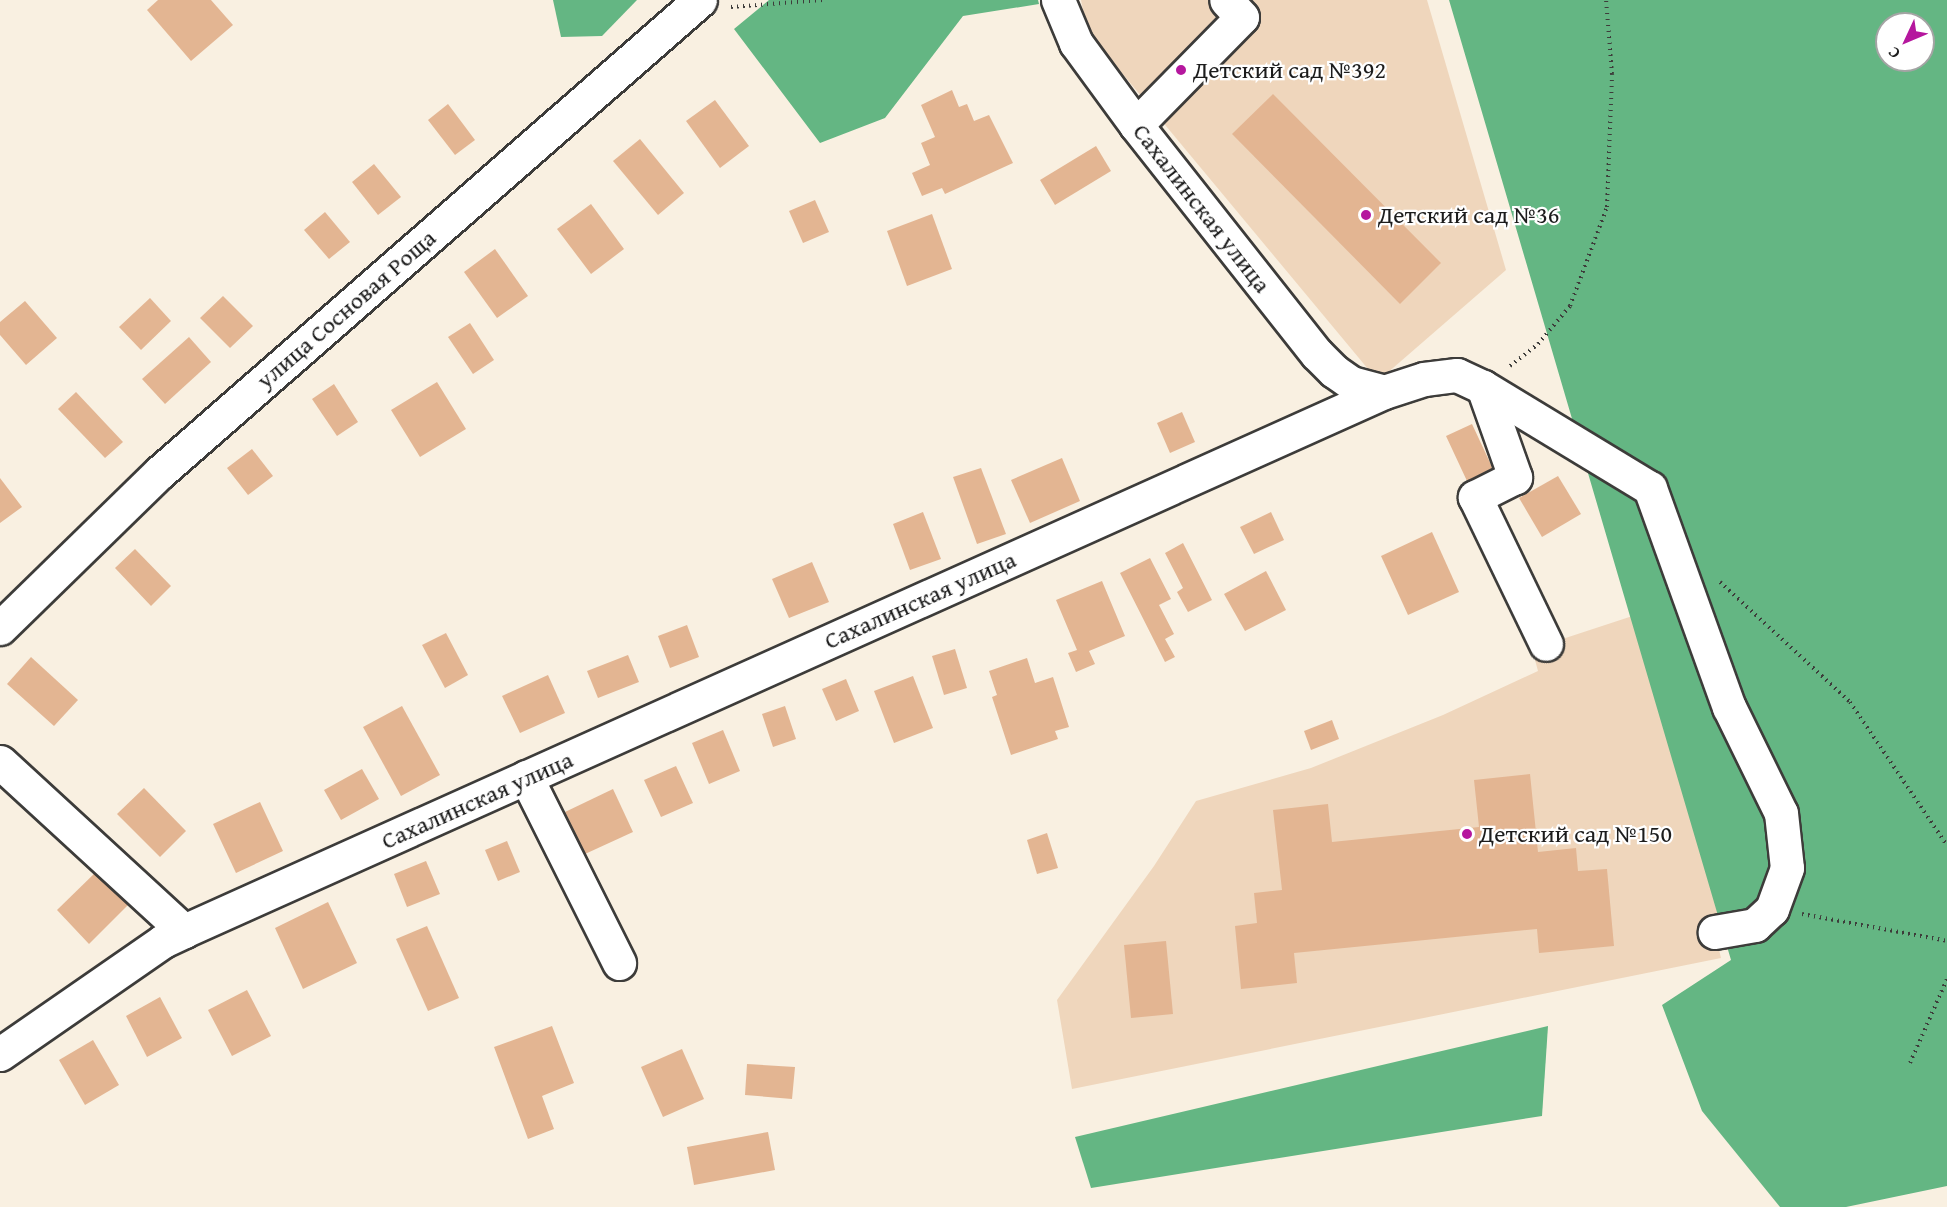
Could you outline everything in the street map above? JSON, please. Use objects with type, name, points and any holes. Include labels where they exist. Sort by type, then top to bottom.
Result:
[{"type":"street","name":"Сахалинская улица","points":[[1058,0],[1076,43],[1136,125],[1317,354],[1334,371],[1351,383],[1384,392]]},
{"type":"street","points":[[1136,125],[1242,17],[1226,0]]},
{"type":"street","name":"улица Сосновая Роща","points":[[0,628],[160,472],[694,5]]},
{"type":"street","points":[[1384,392],[1424,379],[1457,375],[1483,387],[1650,488],[1729,706],[1781,813],[1787,868],[1772,909],[1755,925],[1715,932]]},
{"type":"street","points":[[1483,387],[1515,477],[1475,497],[1545,644]]},
{"type":"street","name":"Сахалинская улица","points":[[0,1054],[163,941],[1384,392]]},
{"type":"street","points":[[0,762],[184,931]]},
{"type":"street","points":[[526,777],[619,963]]},
{"type":"path","points":[[694,5],[823,0]]},
{"type":"path","points":[[1483,387],[1538,344],[1570,306],[1607,207],[1612,74],[1606,0]]},
{"type":"path","points":[[1714,577],[1851,702],[1947,845]]},
{"type":"path","points":[[1772,909],[1947,941]]},
{"type":"path","points":[[1910,1063],[1947,980]]},
{"type":"shaded area","name":"Детский сад №36","points":[[1081,0],[1427,0],[1506,270],[1378,381],[1087,31]]},
{"type":"shaded area","name":"Детский сад №150","points":[[1666,605],[1769,897],[1711,916],[1721,958],[1072,1089],[1057,1000],[1154,866],[1196,801],[1311,768],[1443,715],[1538,671],[1532,649]]},
{"type":"green space","points":[[553,0],[637,0],[602,36],[561,37]]},
{"type":"green space","points":[[769,0],[1038,0],[1039,4],[963,16],[885,118],[820,143],[734,29]]},
{"type":"green space","points":[[1449,0],[1947,0],[1947,1186],[1846,1207],[1780,1207],[1702,1111],[1662,1005],[1731,960]]},
{"type":"green space","points":[[1548,1026],[1542,1116],[1091,1188],[1075,1137]]},
{"type":"building","points":[[158,0],[211,0],[233,25],[191,61],[147,10]]},
{"type":"building","points":[[952,90],[959,107],[967,104],[974,121],[989,115],[1013,163],[945,194],[942,188],[922,196],[912,173],[930,165],[921,143],[935,137],[921,105]]},
{"type":"building","points":[[1273,94],[1441,263],[1400,304],[1232,134]]},
{"type":"building","points":[[715,100],[749,146],[720,168],[686,121]]},
{"type":"building","points":[[448,104],[475,140],[455,155],[428,120]]},
{"type":"building","points":[[640,139],[684,193],[658,215],[613,161]]},
{"type":"building","points":[[1096,146],[1111,171],[1055,205],[1040,180]]},
{"type":"building","points":[[374,164],[401,197],[378,215],[352,182]]},
{"type":"building","points":[[815,200],[829,232],[803,243],[789,211]]},
{"type":"building","points":[[591,204],[624,249],[591,274],[557,229]]},
{"type":"building","points":[[325,212],[350,242],[329,259],[304,230]]},
{"type":"building","points":[[932,214],[952,269],[907,286],[887,231]]},
{"type":"building","points":[[495,249],[528,296],[497,318],[464,272]]},
{"type":"building","points":[[223,296],[253,326],[230,348],[200,318]]},
{"type":"building","points":[[150,298],[171,321],[141,350],[119,327]]},
{"type":"building","points":[[25,301],[57,338],[26,365],[0,335],[0,322]]},
{"type":"building","points":[[470,323],[494,360],[473,374],[448,337]]},
{"type":"building","points":[[189,337],[211,362],[165,404],[142,379]]},
{"type":"building","points":[[437,382],[466,429],[420,457],[391,410]]},
{"type":"building","points":[[334,384],[358,422],[337,436],[312,399]]},
{"type":"building","points":[[76,392],[123,442],[105,458],[58,409]]},
{"type":"building","points":[[1182,412],[1195,442],[1170,453],[1157,423]]},
{"type":"building","points":[[1472,424],[1493,469],[1467,481],[1446,436]]},
{"type":"building","points":[[252,449],[273,476],[248,495],[227,468]]},
{"type":"building","points":[[1062,458],[1080,501],[1030,523],[1011,480]]},
{"type":"building","points":[[981,468],[1006,534],[977,544],[953,477]]},
{"type":"building","points":[[1558,476],[1581,514],[1542,537],[1519,498]]},
{"type":"building","points":[[0,478],[22,507],[0,523]]},
{"type":"building","points":[[923,512],[941,559],[910,570],[893,524]]},
{"type":"building","points":[[1271,512],[1284,540],[1254,554],[1240,527]]},
{"type":"building","points":[[1432,532],[1459,592],[1408,615],[1381,556]]},
{"type":"building","points":[[1183,543],[1212,600],[1188,612],[1177,592],[1183,588],[1165,553]]},
{"type":"building","points":[[135,549],[171,586],[151,606],[115,568]]},
{"type":"building","points":[[1150,558],[1171,599],[1159,605],[1174,634],[1165,639],[1175,657],[1165,662],[1120,573]]},
{"type":"building","points":[[812,562],[829,602],[789,618],[772,579]]},
{"type":"building","points":[[1266,571],[1286,610],[1245,631],[1224,594]]},
{"type":"building","points":[[1102,581],[1125,636],[1089,651],[1095,664],[1076,672],[1068,653],[1077,650],[1056,600]]},
{"type":"building","points":[[687,625],[699,657],[670,668],[658,636]]},
{"type":"building","points":[[446,633],[468,675],[445,688],[422,645]]},
{"type":"building","points":[[955,649],[967,688],[944,695],[932,656]]},
{"type":"building","points":[[628,655],[639,682],[598,698],[587,671]]},
{"type":"building","points":[[31,657],[78,700],[54,726],[7,684]]},
{"type":"building","points":[[1027,658],[1035,683],[1053,677],[1069,727],[1055,731],[1058,739],[1011,755],[992,697],[997,695],[989,671]]},
{"type":"building","points":[[548,675],[565,713],[520,733],[502,696]]},
{"type":"building","points":[[913,676],[933,728],[894,743],[874,691]]},
{"type":"building","points":[[846,679],[859,711],[836,721],[822,689]]},
{"type":"building","points":[[402,706],[440,775],[401,796],[363,727]]},
{"type":"building","points":[[785,706],[796,739],[773,747],[762,714]]},
{"type":"building","points":[[1332,720],[1339,739],[1311,750],[1304,731]]},
{"type":"building","points":[[723,730],[740,771],[709,784],[692,743]]},
{"type":"building","points":[[676,766],[693,803],[661,817],[644,780]]},
{"type":"building","points":[[362,769],[379,799],[341,820],[324,790]]},
{"type":"building","points":[[1530,774],[1538,852],[1576,848],[1578,871],[1607,869],[1614,946],[1539,953],[1537,929],[1294,953],[1297,983],[1241,989],[1235,926],[1257,923],[1254,893],[1282,890],[1273,810],[1328,804],[1332,842],[1479,827],[1474,780]]},
{"type":"building","points":[[144,788],[186,831],[160,857],[117,814]]},
{"type":"building","points":[[613,789],[633,832],[585,854],[565,812]]},
{"type":"building","points":[[260,802],[283,851],[236,873],[213,824]]},
{"type":"building","points":[[1047,833],[1058,868],[1037,874],[1027,840]]},
{"type":"building","points":[[507,841],[520,872],[498,881],[485,850]]},
{"type":"building","points":[[426,861],[440,894],[407,907],[394,874]]},
{"type":"building","points":[[99,869],[131,902],[89,944],[57,910]]},
{"type":"building","points":[[328,902],[357,963],[303,989],[275,928]]},
{"type":"building","points":[[427,926],[459,998],[428,1011],[396,939]]},
{"type":"building","points":[[1166,941],[1173,1014],[1131,1018],[1124,945]]},
{"type":"building","points":[[247,990],[271,1036],[232,1056],[208,1010]]},
{"type":"building","points":[[160,997],[182,1038],[147,1057],[126,1016]]},
{"type":"building","points":[[552,1026],[574,1083],[542,1096],[554,1129],[528,1139],[494,1047]]},
{"type":"building","points":[[93,1040],[119,1085],[85,1105],[59,1060]]},
{"type":"building","points":[[682,1049],[704,1099],[663,1117],[641,1067]]},
{"type":"building","points":[[747,1064],[795,1067],[792,1099],[745,1095]]},
{"type":"building","points":[[768,1132],[775,1170],[694,1185],[687,1147]]},
{"type":"place","name":"Детский сад №392","points":[[1181,70]]},
{"type":"place","name":"Детский сад №36","points":[[1366,215]]},
{"type":"place","name":"Детский сад №150","points":[[1467,834]]}]
